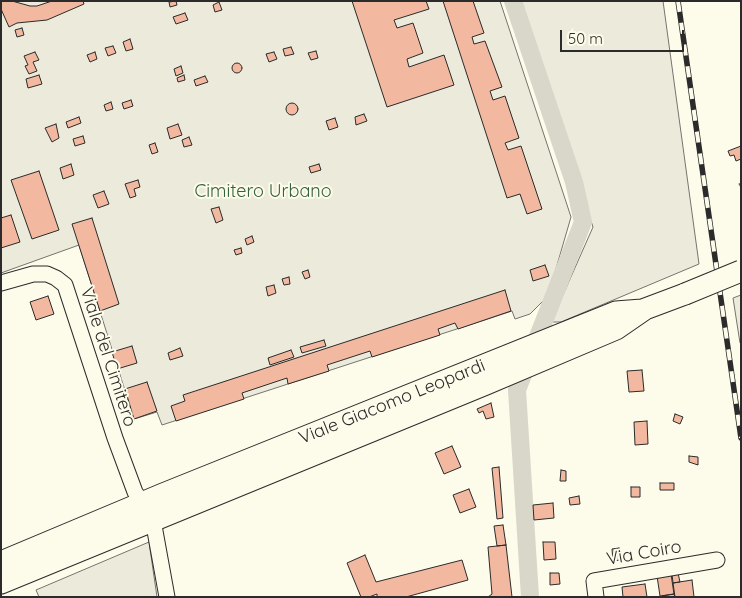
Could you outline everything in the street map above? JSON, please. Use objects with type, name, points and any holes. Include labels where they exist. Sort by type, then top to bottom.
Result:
[{"type":"main road","name":"Viale Giacomo Leopardi","points":[[147,511],[506,376],[616,312],[645,309],[741,271]]},
{"type":"main road","name":"Viale Giacomo Leopardi","points":[[147,511],[514,353],[553,347]]},
{"type":"main road","points":[[1,562],[147,511]]},
{"type":"main road","points":[[1,583],[147,511]]},
{"type":"street","name":"Viale del Cimitero","points":[[1,283],[34,274],[46,274],[56,278],[65,285],[115,438],[135,492],[147,511],[167,597]]},
{"type":"street","name":"Via Coiro","points":[[596,597],[594,581],[716,560]]},
{"type":"green space","name":"Cimitero Urbano","points":[[1,1],[500,1],[571,217],[548,296],[530,314],[515,319],[512,311],[162,425],[157,412],[134,419],[79,245],[1,273]]},
{"type":"green space","points":[[517,1],[663,1],[699,264],[561,322],[551,322],[593,227]]},
{"type":"green space","points":[[741,295],[741,343],[740,343],[733,298]]},
{"type":"green space","points":[[149,542],[157,597],[39,597],[36,590]]},
{"type":"building","points":[[1,1],[12,1],[30,6],[37,6],[52,1],[83,1],[84,4],[47,20],[17,23],[9,27],[1,9]]},
{"type":"building","points":[[176,1],[177,5],[170,7],[169,2]]},
{"type":"building","points":[[352,1],[426,1],[429,9],[394,20],[397,28],[413,23],[423,53],[407,59],[409,67],[444,55],[454,85],[387,107]]},
{"type":"building","points":[[443,1],[473,1],[484,33],[472,37],[474,44],[485,41],[502,87],[490,91],[493,100],[505,96],[519,138],[505,143],[508,150],[521,146],[542,209],[527,214],[520,194],[507,198]]},
{"type":"building","points":[[219,2],[222,10],[215,12],[213,5]]},
{"type":"building","points":[[185,13],[188,20],[176,24],[173,17]]},
{"type":"building","points":[[22,28],[24,35],[17,37],[15,30]]},
{"type":"building","points":[[130,39],[133,49],[126,51],[123,42]]},
{"type":"building","points":[[113,46],[116,53],[108,56],[105,48]]},
{"type":"building","points":[[291,47],[294,54],[285,56],[283,49]]},
{"type":"building","points":[[316,51],[318,58],[311,60],[308,53]]},
{"type":"building","points":[[35,52],[39,60],[33,62],[37,71],[29,74],[25,66],[28,65],[24,56]]},
{"type":"building","points":[[95,52],[97,59],[90,62],[87,55]]},
{"type":"building","points":[[274,52],[277,59],[269,62],[266,54]]},
{"type":"building","points":[[235,63],[239,63],[242,68],[241,72],[235,73],[232,70],[232,66]]},
{"type":"building","points":[[181,66],[183,73],[176,76],[174,69]]},
{"type":"building","points":[[39,75],[42,84],[28,88],[26,79]]},
{"type":"building","points":[[184,75],[185,80],[178,82],[177,78]]},
{"type":"building","points":[[205,76],[208,82],[196,86],[194,80]]},
{"type":"building","points":[[131,100],[133,106],[124,109],[122,103]]},
{"type":"building","points":[[111,102],[113,109],[106,111],[104,105]]},
{"type":"building","points":[[292,103],[298,109],[292,115],[286,109]]},
{"type":"building","points":[[364,114],[367,121],[356,125],[355,117]]},
{"type":"building","points":[[79,117],[81,123],[68,128],[66,122]]},
{"type":"building","points":[[335,118],[338,127],[329,130],[326,121]]},
{"type":"building","points":[[56,124],[59,138],[52,142],[45,128]]},
{"type":"building","points":[[178,124],[182,135],[170,139],[167,128]]},
{"type":"building","points":[[83,136],[85,143],[75,146],[73,139]]},
{"type":"building","points":[[189,137],[192,145],[184,147],[182,140]]},
{"type":"building","points":[[155,143],[158,152],[152,154],[149,145]]},
{"type":"building","points":[[741,146],[741,159],[736,161],[734,155],[730,156],[728,151]]},
{"type":"building","points":[[71,164],[74,175],[63,179],[60,168]]},
{"type":"building","points":[[319,164],[321,170],[311,173],[309,167]]},
{"type":"building","points":[[39,171],[59,230],[32,239],[11,180]]},
{"type":"building","points":[[138,180],[140,187],[134,189],[136,196],[130,198],[125,184]]},
{"type":"building","points":[[104,191],[109,204],[98,208],[93,195]]},
{"type":"building","points":[[219,207],[223,220],[216,223],[211,209]]},
{"type":"building","points":[[11,215],[20,242],[1,248],[1,218]]},
{"type":"building","points":[[92,218],[119,304],[100,311],[72,224]]},
{"type":"building","points":[[252,236],[254,242],[247,245],[245,239]]},
{"type":"building","points":[[241,248],[242,253],[236,255],[234,250]]},
{"type":"building","points":[[545,265],[549,276],[533,281],[530,270]]},
{"type":"building","points":[[308,270],[310,277],[305,279],[302,272]]},
{"type":"building","points":[[289,277],[290,284],[284,285],[282,279]]},
{"type":"building","points":[[274,285],[276,293],[268,296],[266,287]]},
{"type":"building","points":[[505,290],[511,311],[458,329],[455,323],[438,329],[440,335],[372,357],[370,351],[327,365],[329,371],[288,384],[287,378],[242,393],[244,399],[176,421],[171,406],[185,401],[183,395]]},
{"type":"building","points":[[48,296],[54,314],[36,320],[30,302]]},
{"type":"building","points":[[324,340],[326,346],[302,353],[300,347]]},
{"type":"building","points":[[132,346],[137,363],[117,369],[112,352]]},
{"type":"building","points":[[180,348],[183,356],[170,360],[168,353]]},
{"type":"building","points":[[291,350],[294,357],[270,365],[268,358]]},
{"type":"building","points":[[642,370],[644,391],[629,392],[627,371]]},
{"type":"building","points":[[147,382],[157,411],[134,419],[125,389]]},
{"type":"building","points":[[491,403],[494,417],[486,419],[483,411],[479,413],[477,409]]},
{"type":"building","points":[[675,414],[683,417],[680,424],[673,421]]},
{"type":"building","points":[[647,421],[648,444],[635,445],[634,422]]},
{"type":"building","points":[[452,446],[461,467],[444,474],[435,453]]},
{"type":"building","points":[[689,456],[698,457],[698,465],[689,462]]},
{"type":"building","points":[[499,467],[503,518],[497,519],[492,468]]},
{"type":"building","points":[[561,470],[566,471],[566,481],[560,481]]},
{"type":"building","points":[[660,483],[674,483],[674,490],[660,490]]},
{"type":"building","points":[[631,487],[640,487],[640,497],[631,497]]},
{"type":"building","points":[[469,489],[476,507],[460,513],[453,495]]},
{"type":"building","points":[[579,496],[580,504],[570,505],[569,498]]},
{"type":"building","points":[[553,503],[554,518],[534,520],[533,505]]},
{"type":"building","points":[[503,525],[506,545],[497,546],[494,526]]},
{"type":"building","points":[[543,542],[555,542],[556,559],[544,560]]},
{"type":"building","points":[[506,545],[512,597],[488,597],[492,594],[488,547]]},
{"type":"building","points":[[619,548],[620,560],[613,561],[612,549]]},
{"type":"building","points":[[365,555],[376,582],[462,560],[468,580],[406,597],[377,597],[377,594],[361,597],[347,563]]},
{"type":"building","points":[[550,573],[559,573],[560,584],[550,585]]},
{"type":"building","points":[[678,573],[680,582],[673,583],[672,574]]},
{"type":"building","points":[[671,574],[674,594],[660,596],[657,576]]},
{"type":"building","points":[[692,580],[694,597],[675,597],[673,583]]},
{"type":"building","points":[[645,584],[647,597],[623,597],[622,587]]},
{"type":"building","points":[[674,594],[675,597],[662,596]]},
{"type":"waterway","points":[[513,1],[574,182],[583,222],[517,390],[530,597]]},
{"type":"railway","points":[[678,1],[741,438]]}]
